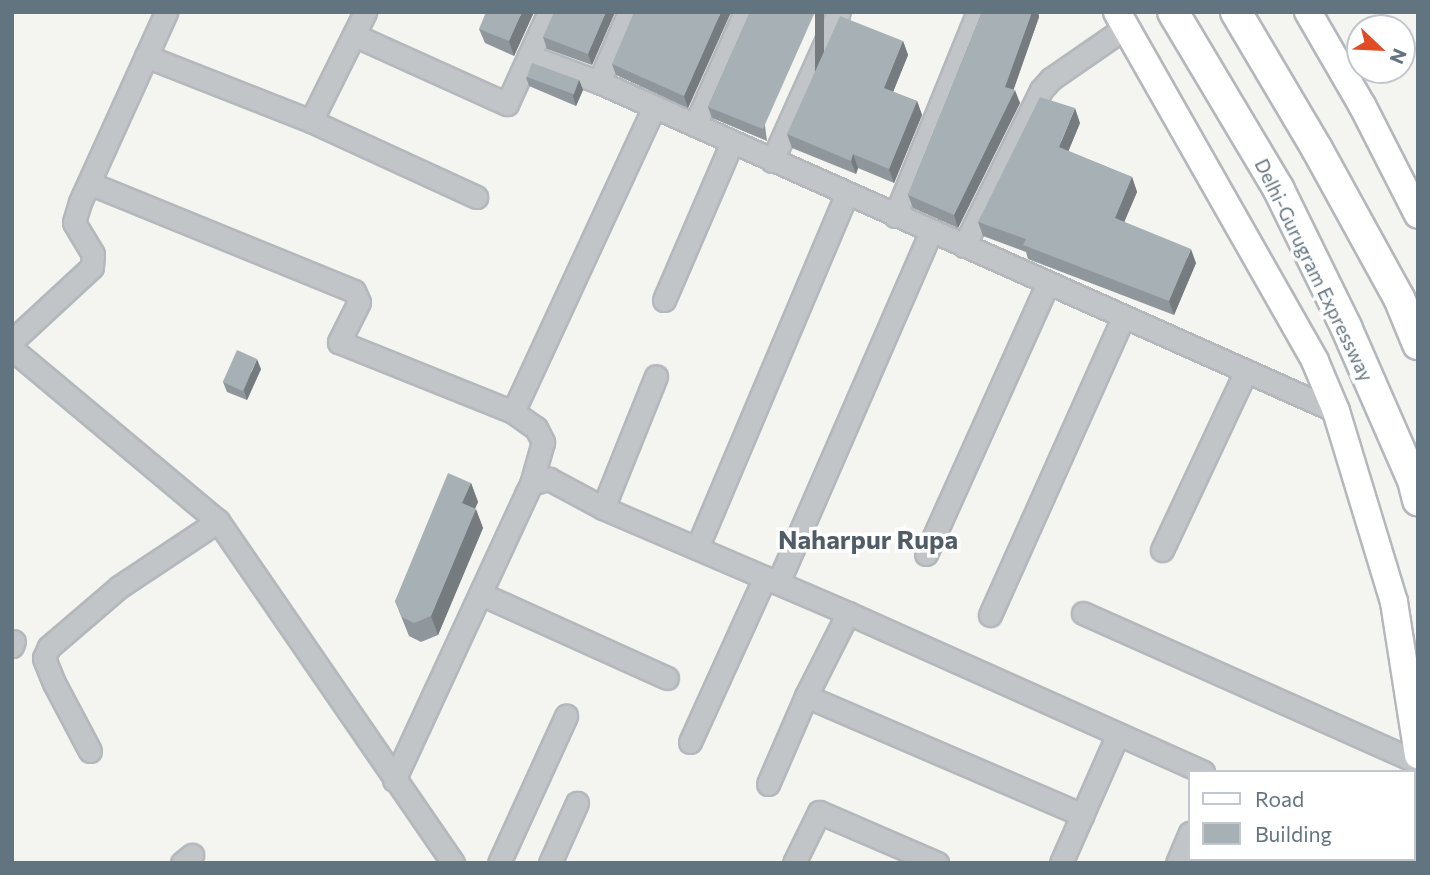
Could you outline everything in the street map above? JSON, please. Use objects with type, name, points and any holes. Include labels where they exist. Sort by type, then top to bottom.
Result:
[{"type":"highway","name":"Delhi-Gurugram Expressway","points":[[1173,12],[1279,190],[1346,327],[1413,480],[1418,500]]},
{"type":"highway","points":[[1236,12],[1392,286],[1418,344]]},
{"type":"main road","points":[[1308,12],[1362,105],[1418,215]]},
{"type":"main road","points":[[1122,20],[1315,360],[1336,411],[1394,602],[1418,755]]},
{"type":"street","points":[[12,341],[92,267],[93,254],[74,222],[166,12]]},
{"type":"street","points":[[311,121],[365,12]]},
{"type":"street","points":[[354,35],[507,104],[549,12]]},
{"type":"street","points":[[599,82],[629,12]]},
{"type":"street","points":[[695,125],[744,12]]},
{"type":"street","points":[[772,161],[839,12]]},
{"type":"street","points":[[895,216],[978,12]]},
{"type":"street","points":[[964,246],[1041,90],[1122,20]]},
{"type":"street","points":[[146,56],[311,121],[476,197]]},
{"type":"street","points":[[529,56],[599,82],[1336,411]]},
{"type":"street","points":[[513,412],[654,107]]},
{"type":"street","points":[[664,300],[732,142]]},
{"type":"street","points":[[89,183],[354,291],[359,302],[339,342],[513,412],[536,428],[543,442],[531,484],[394,780]]},
{"type":"street","points":[[697,548],[846,193]]},
{"type":"street","points":[[691,742],[772,580],[931,231]]},
{"type":"street","points":[[926,554],[1048,283]]},
{"type":"street","points":[[990,615],[1123,317]]},
{"type":"street","points":[[12,349],[218,521],[453,863]]},
{"type":"street","points":[[1162,550],[1246,371]]},
{"type":"street","points":[[603,508],[656,376]]},
{"type":"street","points":[[531,484],[549,479],[603,508],[848,613],[1199,770]]},
{"type":"street","points":[[90,751],[54,683],[44,658],[49,647],[119,587],[218,521]]},
{"type":"street","points":[[481,594],[667,678]]},
{"type":"street","points":[[768,784],[806,696],[848,613]]},
{"type":"street","points":[[1083,613],[1418,762]]},
{"type":"street","points":[[806,696],[1082,815]]},
{"type":"street","points":[[499,863],[566,716]]},
{"type":"street","points":[[1061,863],[1118,734]]},
{"type":"street","points":[[550,863],[577,803]]},
{"type":"street","points":[[794,863],[819,812],[937,863]]},
{"type":"street","points":[[1177,863],[1188,838]]},
{"type":"building","points":[[486,12],[522,12],[509,41],[479,29]]},
{"type":"building","points":[[554,12],[606,12],[588,54],[543,37]]},
{"type":"building","points":[[634,12],[721,12],[684,96],[612,64]]},
{"type":"building","points":[[750,12],[815,12],[763,129],[708,107]]},
{"type":"building","points":[[982,12],[1032,12],[1005,87],[1015,90],[954,215],[908,195]]},
{"type":"building","points":[[840,16],[903,41],[884,88],[917,101],[889,169],[853,154],[851,161],[787,134]]},
{"type":"building","points":[[532,63],[579,80],[574,94],[527,77]]},
{"type":"building","points":[[1040,97],[1075,108],[1059,147],[1132,177],[1115,218],[1191,249],[1169,301],[1023,245],[1026,239],[978,222]]},
{"type":"building","points":[[237,350],[257,359],[243,391],[223,382]]},
{"type":"building","points":[[448,473],[471,483],[462,503],[476,509],[431,616],[414,623],[402,617],[395,601]]},
{"type":"district","name":"Naharpur Rupa","points":[[868,539]]}]
